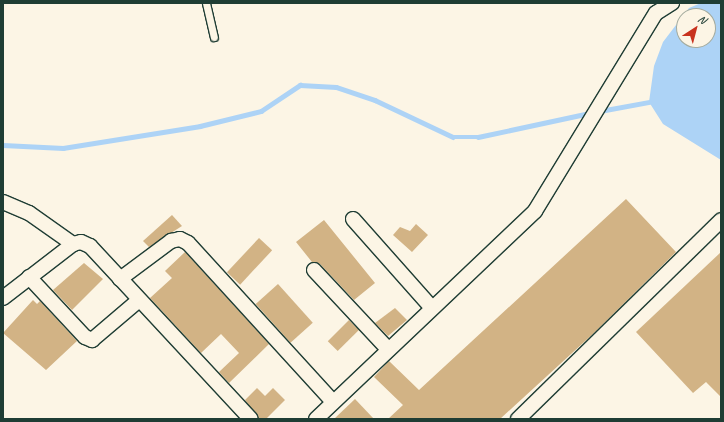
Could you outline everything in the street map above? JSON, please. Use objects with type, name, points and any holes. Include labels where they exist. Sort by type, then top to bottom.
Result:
[{"type":"street","points":[[316,419],[535,211],[598,103],[656,13],[672,3]]},
{"type":"street","points":[[3,202],[30,213],[73,244]]},
{"type":"street","points":[[353,220],[432,308]]},
{"type":"street","points":[[518,419],[721,220]]},
{"type":"street","points":[[120,278],[171,241],[180,239],[188,243],[333,402]]},
{"type":"street","points":[[3,298],[73,244],[81,242],[90,246],[251,419]]},
{"type":"street","points":[[314,270],[388,349]]},
{"type":"street","points":[[29,277],[85,337],[92,340],[139,300]]},
{"type":"lane","points":[[206,3],[214,36]]},
{"type":"water","points":[[701,3],[721,3],[721,160],[663,124],[649,102],[654,66],[663,42],[676,25],[676,48],[716,48],[716,8],[689,8]]},
{"type":"building","points":[[626,199],[676,252],[595,332],[500,419],[388,419],[403,405],[374,377],[389,361],[419,390]]},
{"type":"building","points":[[172,215],[182,226],[149,247],[143,241]]},
{"type":"building","points":[[324,220],[375,283],[354,300],[320,264],[312,262],[296,242]]},
{"type":"building","points":[[416,224],[428,235],[412,252],[393,235],[400,227],[410,231]]},
{"type":"building","points":[[259,238],[272,250],[240,285],[227,272]]},
{"type":"building","points":[[185,252],[269,344],[229,383],[219,372],[239,353],[221,334],[201,353],[150,298],[172,278],[165,271]]},
{"type":"building","points":[[721,252],[721,397],[706,382],[693,393],[636,332]]},
{"type":"building","points":[[84,263],[103,279],[72,310],[53,290]]},
{"type":"building","points":[[278,284],[313,323],[291,343],[256,304]]},
{"type":"building","points":[[33,300],[37,304],[40,301],[77,341],[46,370],[3,333]]},
{"type":"building","points":[[395,308],[407,320],[388,336],[375,323]]},
{"type":"building","points":[[349,320],[359,330],[338,351],[328,341]]},
{"type":"building","points":[[257,388],[265,396],[273,388],[285,400],[266,419],[259,419],[245,400]]},
{"type":"building","points":[[355,399],[374,419],[334,419]]},
{"type":"waterway","points":[[3,145],[63,148],[200,126],[261,111],[300,85],[336,87],[375,100],[453,137],[478,137],[590,113]]},
{"type":"waterway","points":[[600,111],[649,102]]}]
